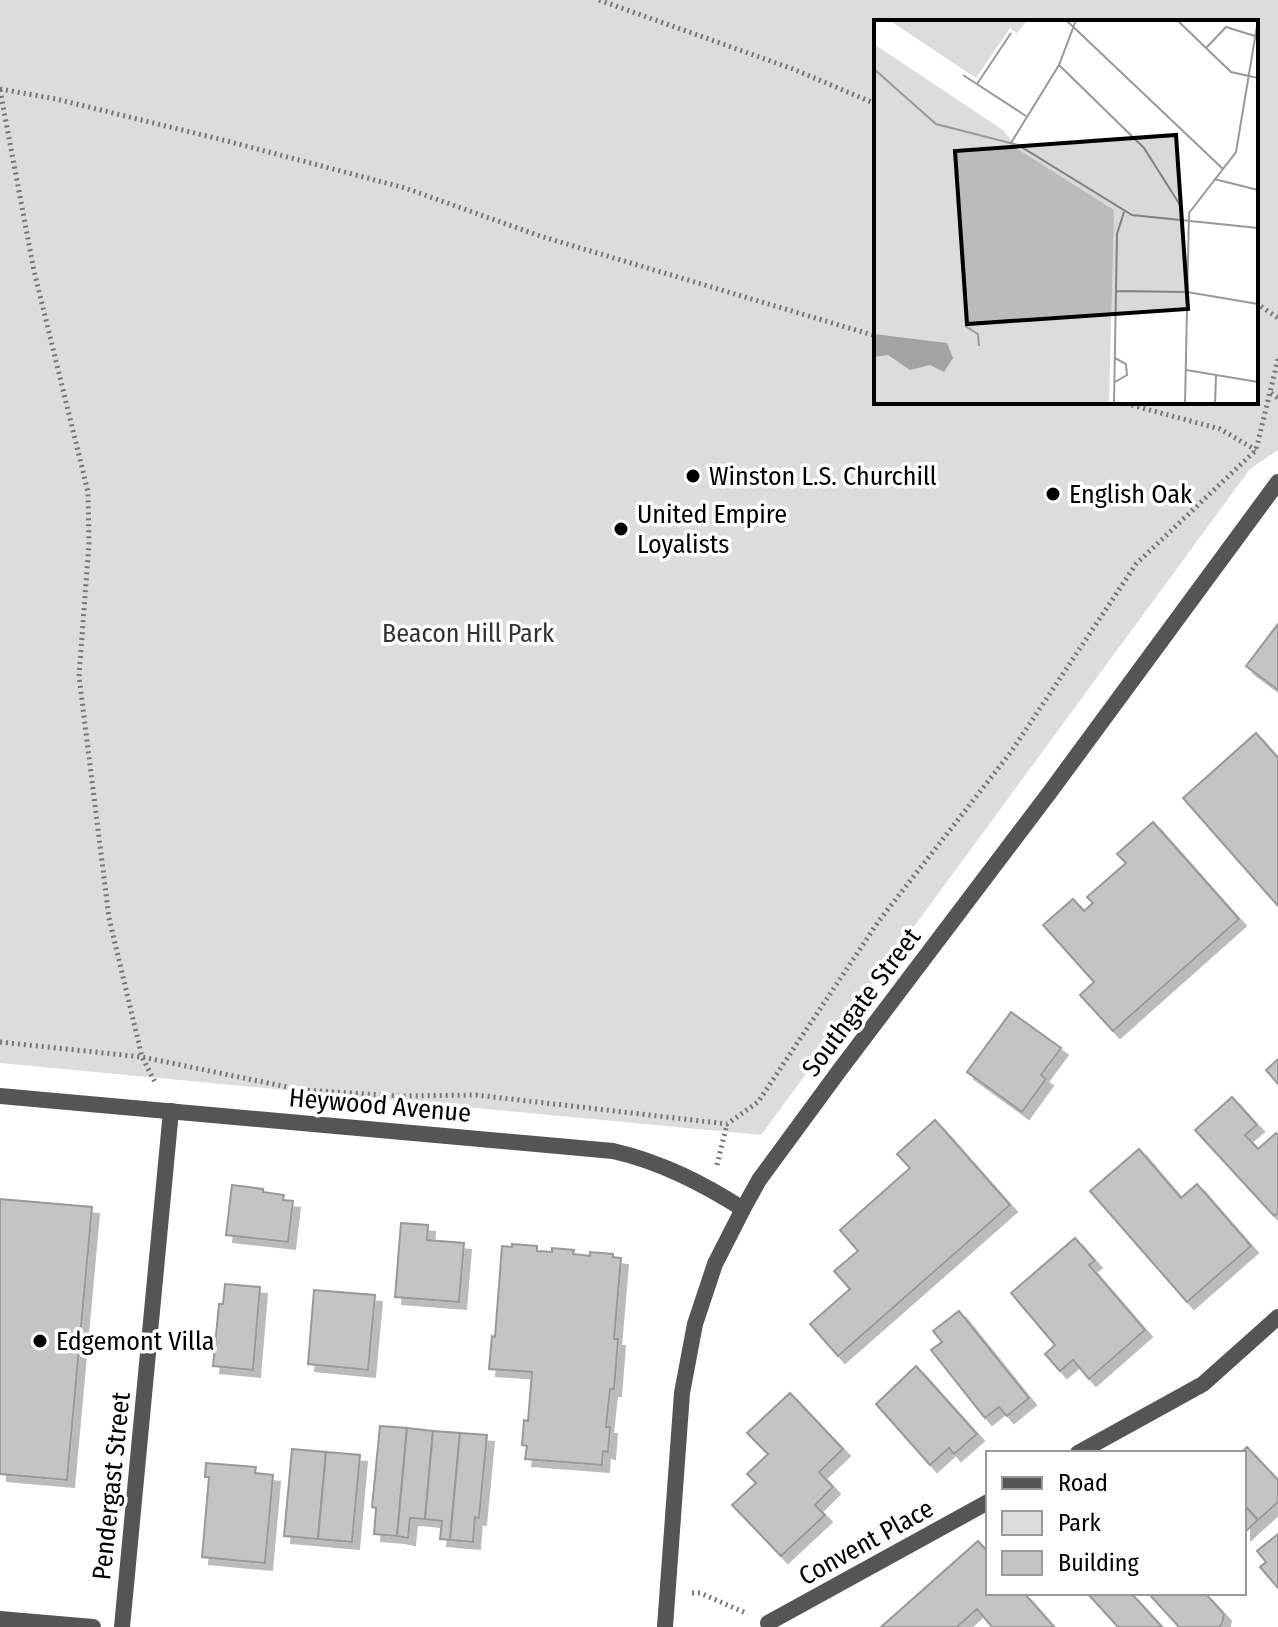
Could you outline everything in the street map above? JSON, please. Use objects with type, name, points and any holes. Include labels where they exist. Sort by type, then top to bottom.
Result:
[{"type":"street","name":"Southgate Street","points":[[665,1627],[682,1393],[695,1324],[715,1264],[743,1209],[759,1180],[839,1071],[1050,792],[1278,482]]},
{"type":"street","name":"Heywood Avenue","points":[[0,1096],[613,1151],[673,1170],[707,1186],[743,1209]]},
{"type":"street","name":"Pendergast Street","points":[[122,1627],[171,1111]]},
{"type":"street","points":[[1082,1451],[1203,1384],[1278,1317]]},
{"type":"street","name":"Convent Place","points":[[768,1623],[986,1503]]},
{"type":"street","points":[[0,1619],[93,1627]]},
{"type":"path","points":[[599,0],[793,69],[874,103]]},
{"type":"path","points":[[142,1057],[109,918],[79,676],[89,544],[88,492],[34,271],[0,90],[56,99],[405,188],[540,236],[874,335]]},
{"type":"path","points":[[1258,304],[1278,318]]},
{"type":"path","points":[[716,1170],[727,1124],[758,1102],[878,922],[1011,752],[1136,564],[1256,450],[1278,359]]},
{"type":"path","points":[[1271,393],[1278,398]]},
{"type":"path","points":[[1127,404],[1220,429],[1256,450]]},
{"type":"path","points":[[0,1042],[142,1057],[302,1090],[398,1096],[476,1095],[727,1124]]},
{"type":"path","points":[[700,1593],[768,1623]]},
{"type":"green space","name":"Beacon Hill Park","points":[[0,0],[1278,0],[1278,450],[1250,469],[761,1135],[0,1063]]},
{"type":"building","points":[[1278,624],[1278,690],[1246,666]]},
{"type":"building","points":[[1256,733],[1278,758],[1278,906],[1183,798]]},
{"type":"building","points":[[1153,822],[1239,919],[1113,1031],[1080,995],[1094,982],[1043,925],[1073,899],[1084,911],[1093,903],[1087,897],[1126,863],[1117,854]]},
{"type":"building","points":[[1011,1012],[1061,1048],[1041,1075],[1046,1079],[1022,1112],[967,1072]]},
{"type":"building","points":[[1278,1059],[1278,1084],[1266,1070]]},
{"type":"building","points":[[1232,1097],[1257,1125],[1245,1135],[1258,1149],[1276,1133],[1278,1135],[1278,1213],[1274,1216],[1195,1130]]},
{"type":"building","points":[[935,1120],[1010,1205],[838,1356],[810,1324],[850,1289],[834,1271],[858,1251],[840,1230],[910,1168],[897,1154]]},
{"type":"building","points":[[1139,1149],[1181,1198],[1197,1184],[1251,1246],[1187,1302],[1090,1191]]},
{"type":"building","points":[[232,1185],[263,1189],[263,1192],[284,1195],[283,1200],[293,1201],[288,1242],[226,1235]]},
{"type":"building","name":"Edgemont Villa","points":[[0,1199],[92,1207],[67,1480],[0,1474]]},
{"type":"building","points":[[401,1223],[428,1225],[427,1240],[464,1243],[459,1302],[395,1297]]},
{"type":"building","points":[[1075,1238],[1095,1261],[1089,1265],[1145,1330],[1089,1379],[1073,1360],[1060,1371],[1045,1354],[1055,1345],[1011,1293]]},
{"type":"building","points":[[512,1244],[537,1246],[537,1251],[552,1252],[552,1248],[574,1250],[573,1254],[590,1256],[590,1252],[613,1254],[613,1257],[621,1258],[614,1339],[618,1339],[614,1389],[610,1389],[606,1427],[610,1427],[608,1452],[603,1451],[602,1465],[525,1459],[527,1446],[522,1445],[524,1420],[528,1421],[532,1372],[489,1369],[492,1336],[495,1337],[502,1246],[512,1247]]},
{"type":"building","points":[[225,1284],[260,1287],[253,1370],[213,1366],[219,1304],[223,1304]]},
{"type":"building","points":[[314,1290],[375,1295],[368,1370],[308,1364]]},
{"type":"building","points":[[959,1311],[1029,1398],[1007,1416],[999,1407],[985,1418],[931,1350],[942,1342],[933,1331]]},
{"type":"building","points":[[916,1366],[977,1434],[954,1454],[949,1448],[930,1465],[876,1404]]},
{"type":"building","points":[[790,1393],[843,1449],[819,1472],[833,1487],[815,1505],[825,1515],[781,1556],[732,1505],[756,1483],[747,1474],[768,1454],[747,1433]]},
{"type":"building","points":[[380,1426],[407,1428],[397,1536],[374,1534],[376,1508],[372,1507]]},
{"type":"building","points":[[407,1428],[433,1431],[425,1519],[410,1518],[408,1538],[397,1536]]},
{"type":"building","points":[[433,1431],[460,1433],[450,1540],[440,1539],[442,1521],[425,1519]]},
{"type":"building","points":[[460,1433],[487,1435],[479,1518],[475,1517],[473,1542],[450,1540]]},
{"type":"building","points":[[1247,1447],[1278,1480],[1278,1502],[1258,1520],[1246,1507],[1246,1451],[1243,1451]]},
{"type":"building","points":[[292,1449],[326,1452],[318,1539],[284,1536]]},
{"type":"building","points":[[326,1452],[360,1455],[352,1542],[318,1539]]},
{"type":"building","points":[[206,1463],[256,1467],[255,1473],[273,1475],[265,1563],[202,1557],[209,1477],[205,1477]]},
{"type":"building","points":[[1246,1507],[1258,1520],[1246,1531]]},
{"type":"building","points":[[1278,1534],[1278,1588],[1260,1567],[1266,1562],[1257,1551]]},
{"type":"building","points":[[978,1541],[986,1550],[986,1595],[1026,1595],[1054,1627],[992,1627],[977,1609],[957,1627],[881,1627]]},
{"type":"building","points":[[1089,1595],[1133,1595],[1162,1627],[1118,1627]]},
{"type":"building","points":[[1150,1595],[1207,1595],[1224,1614],[1219,1627],[1179,1627]]},
{"type":"place","name":"Winston L.S. Churchill","points":[[693,476]]},
{"type":"place","name":"English Oak","points":[[1053,494]]},
{"type":"place","name":"United Empire Loyalists","points":[[621,529]]},
{"type":"place","name":"Edgemont Villa","points":[[40,1341]]}]
